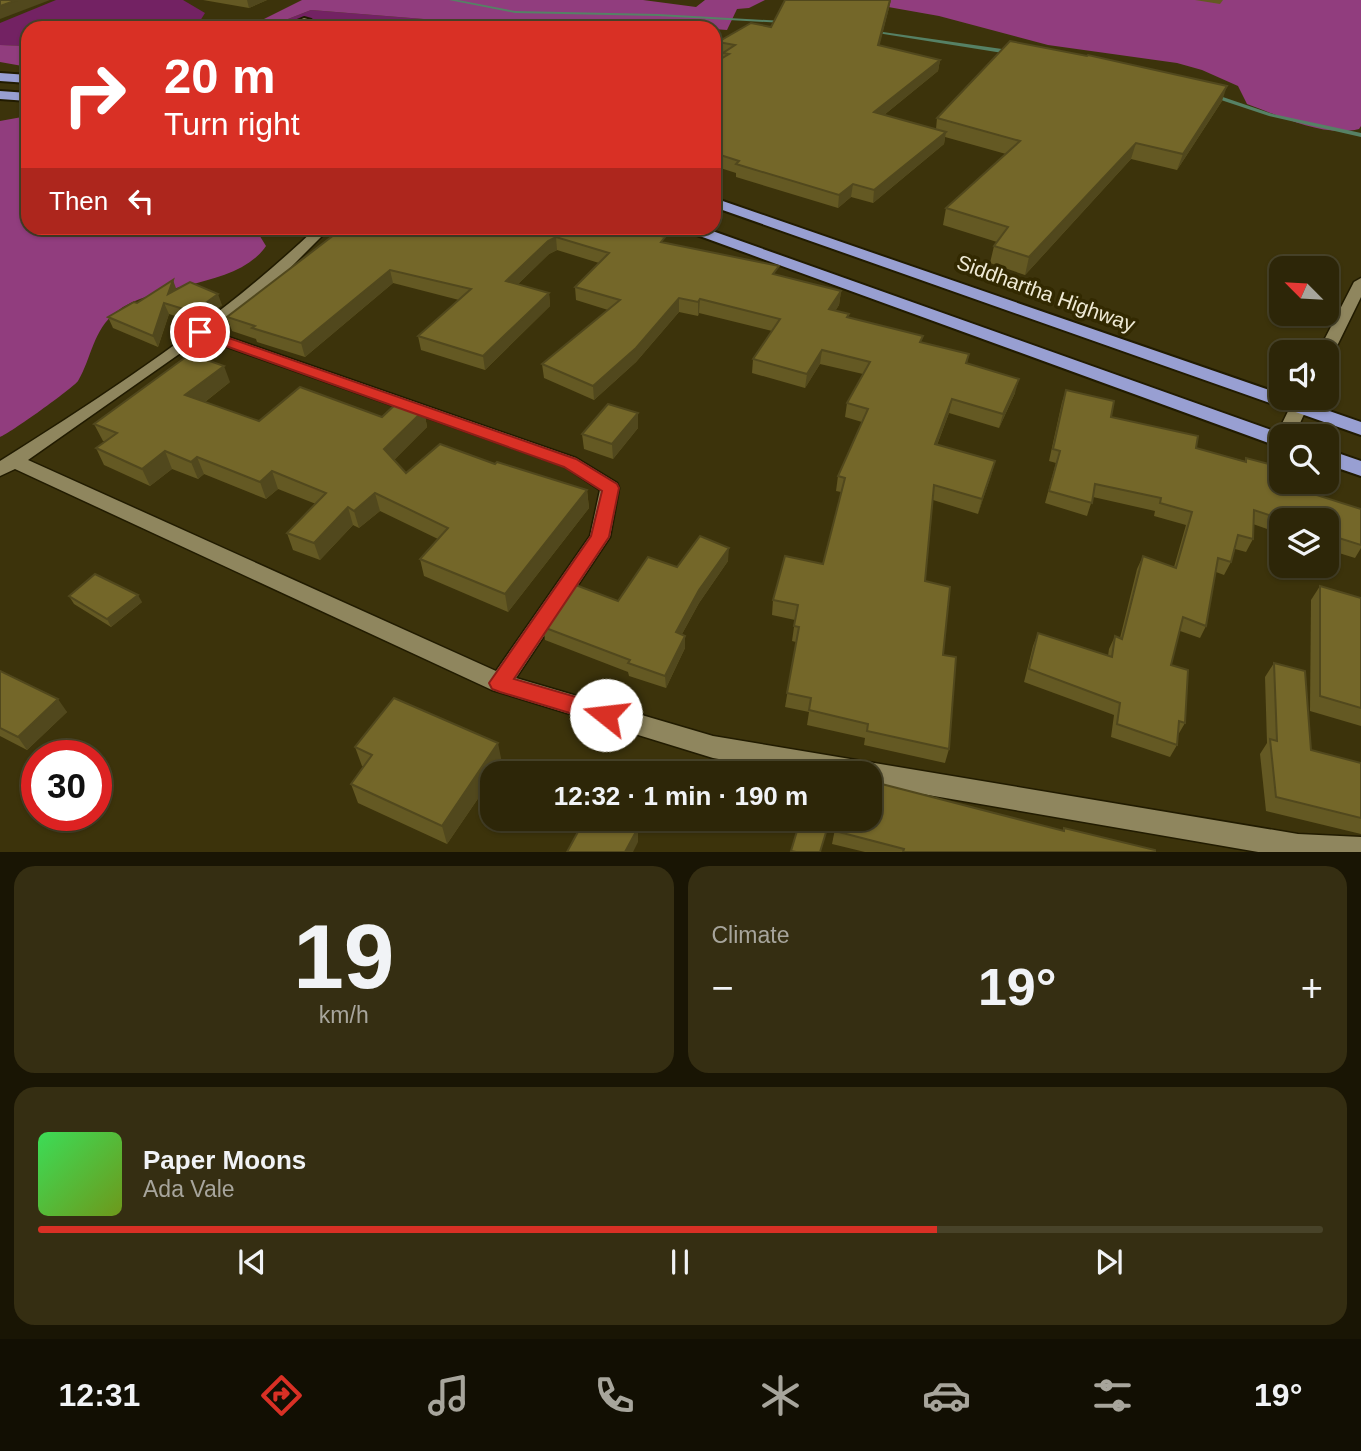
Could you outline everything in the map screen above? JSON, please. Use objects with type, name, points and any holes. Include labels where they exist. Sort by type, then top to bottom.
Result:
[{"type":"highway","points":[[0,77],[21,78]]},
{"type":"highway","points":[[0,94],[21,96]]},
{"type":"highway","name":"Siddhartha Highway","points":[[721,204],[1269,392]]},
{"type":"highway","points":[[710,235],[1269,436]]},
{"type":"highway","name":"Siddhartha Highway","points":[[1317,410],[1361,429]]},
{"type":"highway","points":[[1339,461],[1361,469]]},
{"type":"street","points":[[7,466],[200,332],[274,276],[316,235]]},
{"type":"street","points":[[1332,340],[1361,282]]},
{"type":"street","points":[[200,332],[570,463],[611,488],[600,537],[500,683]]},
{"type":"street","points":[[7,466],[500,683],[713,747],[1298,846],[1361,849]]},
{"type":"shaded area","points":[[56,0],[183,0],[205,13],[200,21],[21,21],[21,46],[0,45],[0,23]]},
{"type":"shaded area","points":[[302,0],[643,0],[696,7],[705,0],[765,0],[749,8],[737,9],[727,30],[721,30],[721,21],[448,21],[311,10],[283,21],[260,21]]},
{"type":"shaded area","points":[[785,0],[1361,0],[1361,126],[1359,129],[1331,131],[1288,120],[1247,104],[1238,86],[1202,70],[1177,63],[1048,45],[939,16],[860,2]]},
{"type":"shaded area","points":[[311,10],[448,21],[283,21]]},
{"type":"shaded area","points":[[0,45],[21,46],[21,66],[0,62]]},
{"type":"shaded area","points":[[21,117],[21,235],[259,235],[266,246],[253,260],[236,270],[152,295],[116,312],[102,327],[78,381],[0,437],[0,121]]},
{"type":"building","points":[[0,0],[17,0],[0,6]]},
{"type":"building","points":[[785,0],[890,0],[878,45],[940,60],[874,112],[946,132],[874,190],[853,184],[839,195],[736,164],[739,161],[721,155],[721,59],[729,54],[723,53],[735,45],[721,43],[721,40],[751,23],[771,27]]},
{"type":"building","points":[[1010,41],[1088,55],[1227,86],[1183,154],[1136,143],[1029,257],[994,246],[1008,227],[946,208],[1020,141],[937,118]]},
{"type":"building","points":[[334,235],[657,235],[665,237],[661,242],[779,266],[773,274],[841,291],[829,309],[849,314],[847,317],[923,336],[920,342],[969,354],[966,363],[1019,379],[1003,414],[952,399],[935,444],[995,461],[982,499],[934,485],[925,581],[950,587],[943,655],[956,657],[949,749],[867,731],[868,724],[809,710],[811,698],[787,693],[799,627],[794,626],[798,605],[773,600],[785,556],[823,564],[845,478],[838,476],[868,409],[847,403],[870,362],[822,350],[807,374],[753,359],[780,319],[700,299],[698,302],[679,298],[636,348],[593,386],[542,364],[620,300],[575,287],[609,253],[556,237],[548,241],[506,281],[549,293],[483,356],[418,336],[471,289],[390,270],[301,343],[227,317]]},
{"type":"building","points":[[173,280],[168,294],[190,282],[218,294],[193,312],[164,303],[153,336],[108,317],[134,302],[137,303]]},
{"type":"building","points":[[190,354],[224,366],[185,395],[259,421],[300,387],[382,417],[399,401],[424,410],[384,449],[406,473],[440,444],[495,464],[497,462],[587,490],[505,594],[420,559],[448,528],[375,493],[354,511],[348,507],[314,543],[287,533],[326,493],[272,471],[260,482],[197,457],[191,462],[165,451],[142,469],[96,448],[117,433],[94,424]]},
{"type":"building","points":[[1066,390],[1114,401],[1111,417],[1198,436],[1196,448],[1246,462],[1246,458],[1269,464],[1269,494],[1313,494],[1361,509],[1361,545],[1339,538],[1339,508],[1269,508],[1269,515],[1254,510],[1253,539],[1238,535],[1231,562],[1218,558],[1206,626],[1183,617],[1171,665],[1188,670],[1185,723],[1179,721],[1177,745],[1117,724],[1120,703],[1029,669],[1038,633],[1112,657],[1115,636],[1122,639],[1143,556],[1176,568],[1192,512],[1160,503],[1161,498],[1095,484],[1092,503],[1049,491],[1060,451],[1053,449]]},
{"type":"building","points":[[608,404],[638,413],[612,444],[582,434]]},
{"type":"building","points":[[700,536],[729,548],[699,590],[676,632],[685,636],[665,676],[543,627],[573,584],[618,601],[648,557],[677,567]]},
{"type":"building","points":[[95,574],[138,595],[107,619],[69,596]]},
{"type":"building","points":[[1320,586],[1361,598],[1361,708],[1320,696]]},
{"type":"building","points":[[1274,663],[1305,671],[1311,750],[1361,763],[1361,818],[1276,797],[1270,739],[1277,741]]},
{"type":"building","points":[[0,671],[58,699],[18,737],[0,728]]},
{"type":"building","points":[[394,698],[498,743],[486,761],[480,761],[480,770],[442,826],[351,784],[372,755],[355,747]]},
{"type":"building","points":[[882,784],[1155,852],[903,852],[904,849],[835,831],[882,831]]},
{"type":"building","points":[[578,831],[636,831],[625,852],[567,852]]},
{"type":"building","points":[[797,831],[826,831],[820,852],[791,851]]},
{"type":"waterway","points":[[451,0],[515,12],[658,15],[784,22]]},
{"type":"waterway","points":[[871,31],[1009,52]]},
{"type":"waterway","points":[[1214,96],[1271,115],[1361,135]]},
{"type":"route","points":[[200,332],[570,463],[611,488],[600,537],[500,683],[606,715]]}]
